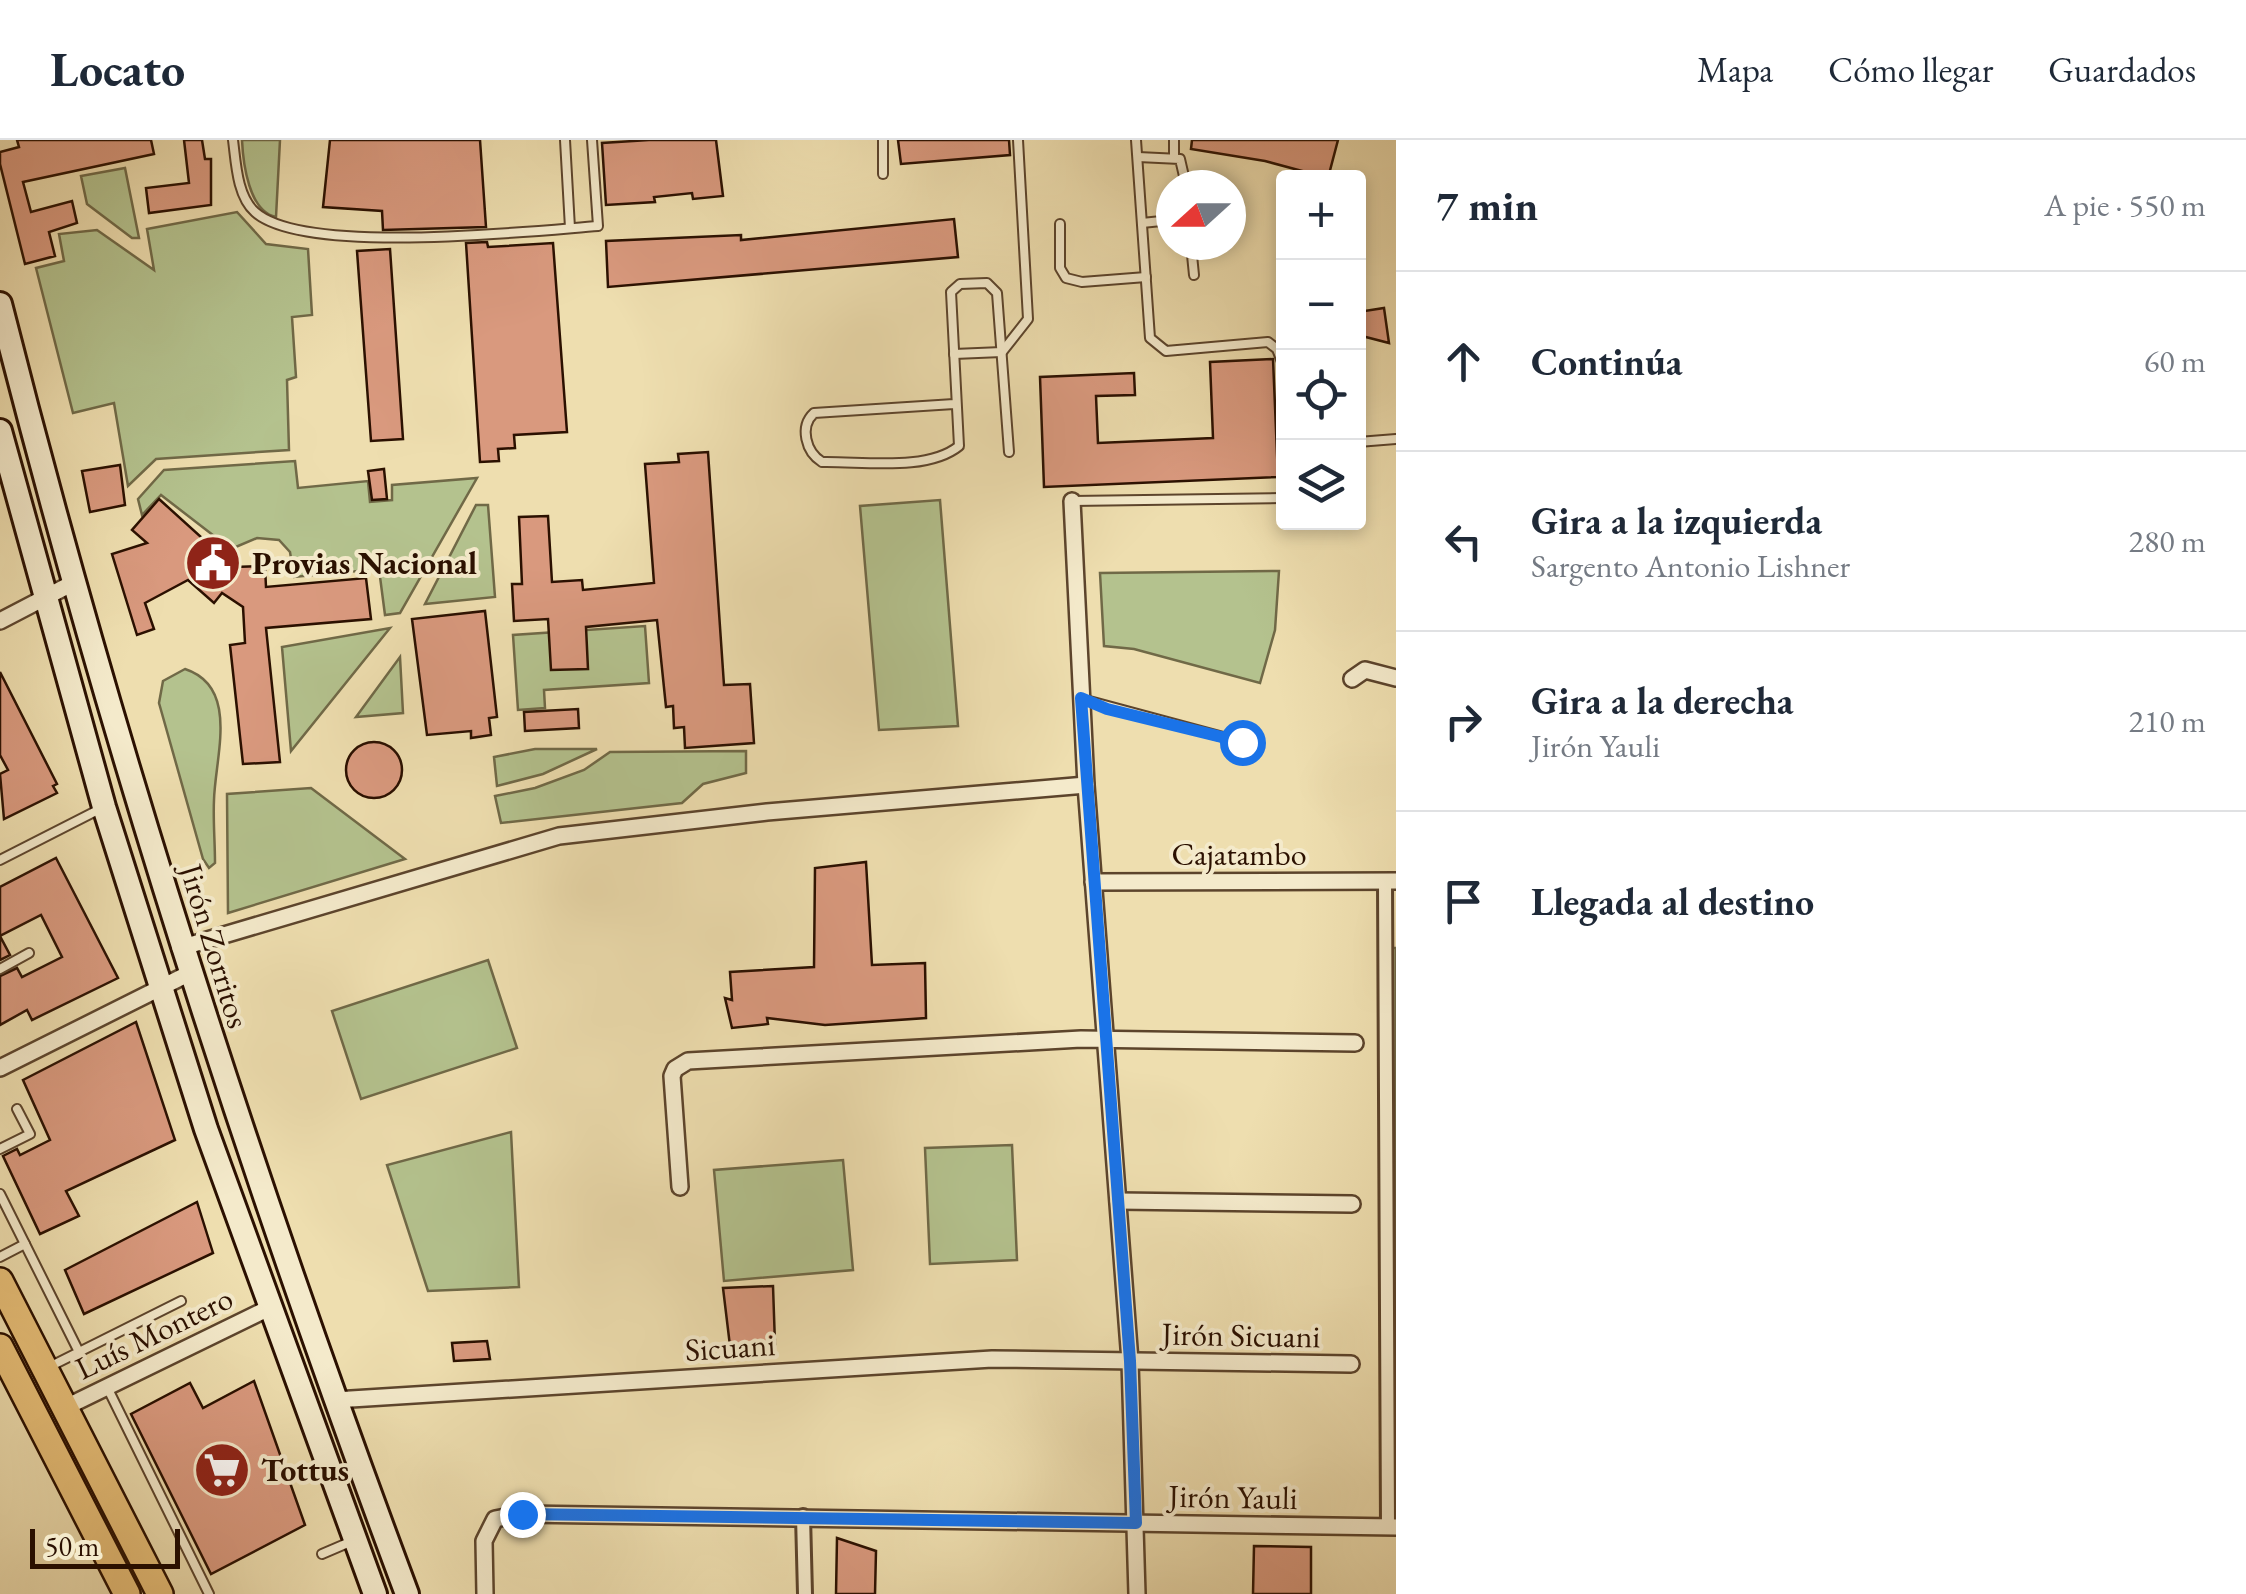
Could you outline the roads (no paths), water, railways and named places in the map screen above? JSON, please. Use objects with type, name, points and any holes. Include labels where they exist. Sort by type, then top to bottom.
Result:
[{"type":"main road","name":"Jirón Zorritos","points":[[0,304],[72,583],[188,974],[335,1400],[408,1594]]},
{"type":"main road","name":"Jirón Zorritos","points":[[0,432],[104,808],[161,988],[269,1308],[374,1594]]},
{"type":"main road","points":[[0,1281],[160,1594]]},
{"type":"main road","points":[[0,1346],[127,1594]]},
{"type":"street","points":[[1072,501],[1086,786],[1130,1361],[1137,1594]]},
{"type":"street","points":[[0,621],[72,583]]},
{"type":"street","points":[[1352,679],[1365,670],[1396,678]]},
{"type":"street","points":[[180,948],[559,836],[768,812],[1086,786]]},
{"type":"street","points":[[1390,881],[1392,1527]]},
{"type":"street","name":"Cajatambo","points":[[1093,882],[1390,881]]},
{"type":"street","points":[[0,1068],[188,974]]},
{"type":"street","points":[[680,1187],[672,1076],[675,1069],[688,1061],[934,1044],[1106,1038],[1355,1043]]},
{"type":"street","points":[[1118,1201],[1352,1204]]},
{"type":"street","name":"Luís Montero","points":[[64,1408],[269,1308]]},
{"type":"street","name":"Sicuani","points":[[335,1400],[910,1362],[1130,1361]]},
{"type":"street","name":"Jirón Sicuani","points":[[1130,1361],[1351,1364]]},
{"type":"street","name":"Jirón Yauli","points":[[485,1594],[484,1541],[495,1519],[522,1514],[1392,1527]]},
{"type":"street","points":[[803,1516],[805,1594]]},
{"type":"lane","points":[[233,140],[248,203],[268,220],[398,240],[598,226],[592,140]]},
{"type":"lane","points":[[565,140],[570,228]]},
{"type":"lane","points":[[882,140],[883,174]]},
{"type":"lane","points":[[954,354],[1002,352],[1028,319],[1018,140]]},
{"type":"lane","points":[[1136,140],[1150,338],[1166,352],[1268,342],[1277,350]]},
{"type":"lane","points":[[1174,140],[1174,158]]},
{"type":"lane","points":[[1138,157],[1174,158],[1185,163],[1185,170]]},
{"type":"lane","points":[[1142,222],[1156,221]]},
{"type":"lane","points":[[1060,224],[1060,268],[1066,278],[1146,277]]},
{"type":"lane","points":[[1193,260],[1194,274]]},
{"type":"lane","points":[[954,404],[814,413],[806,434],[810,449],[822,462],[948,455],[959,446],[951,292],[960,284],[994,286],[1009,452]]},
{"type":"lane","points":[[1366,441],[1396,439]]},
{"type":"lane","points":[[1072,501],[1276,498]]},
{"type":"lane","points":[[1081,698],[1107,709],[1242,742]]},
{"type":"lane","points":[[0,860],[104,808]]},
{"type":"lane","points":[[0,970],[30,954]]},
{"type":"lane","points":[[0,1149],[30,1134],[17,1109]]},
{"type":"lane","points":[[0,1194],[79,1352]]},
{"type":"lane","points":[[0,1257],[25,1244]]},
{"type":"lane","points":[[44,1370],[181,1301]]},
{"type":"lane","points":[[107,1387],[209,1594]]},
{"type":"lane","points":[[322,1554],[355,1540]]},
{"type":"place","name":"Provias Nacional","points":[[213,563]]},
{"type":"place","name":"Tottus","points":[[222,1470]]}]
